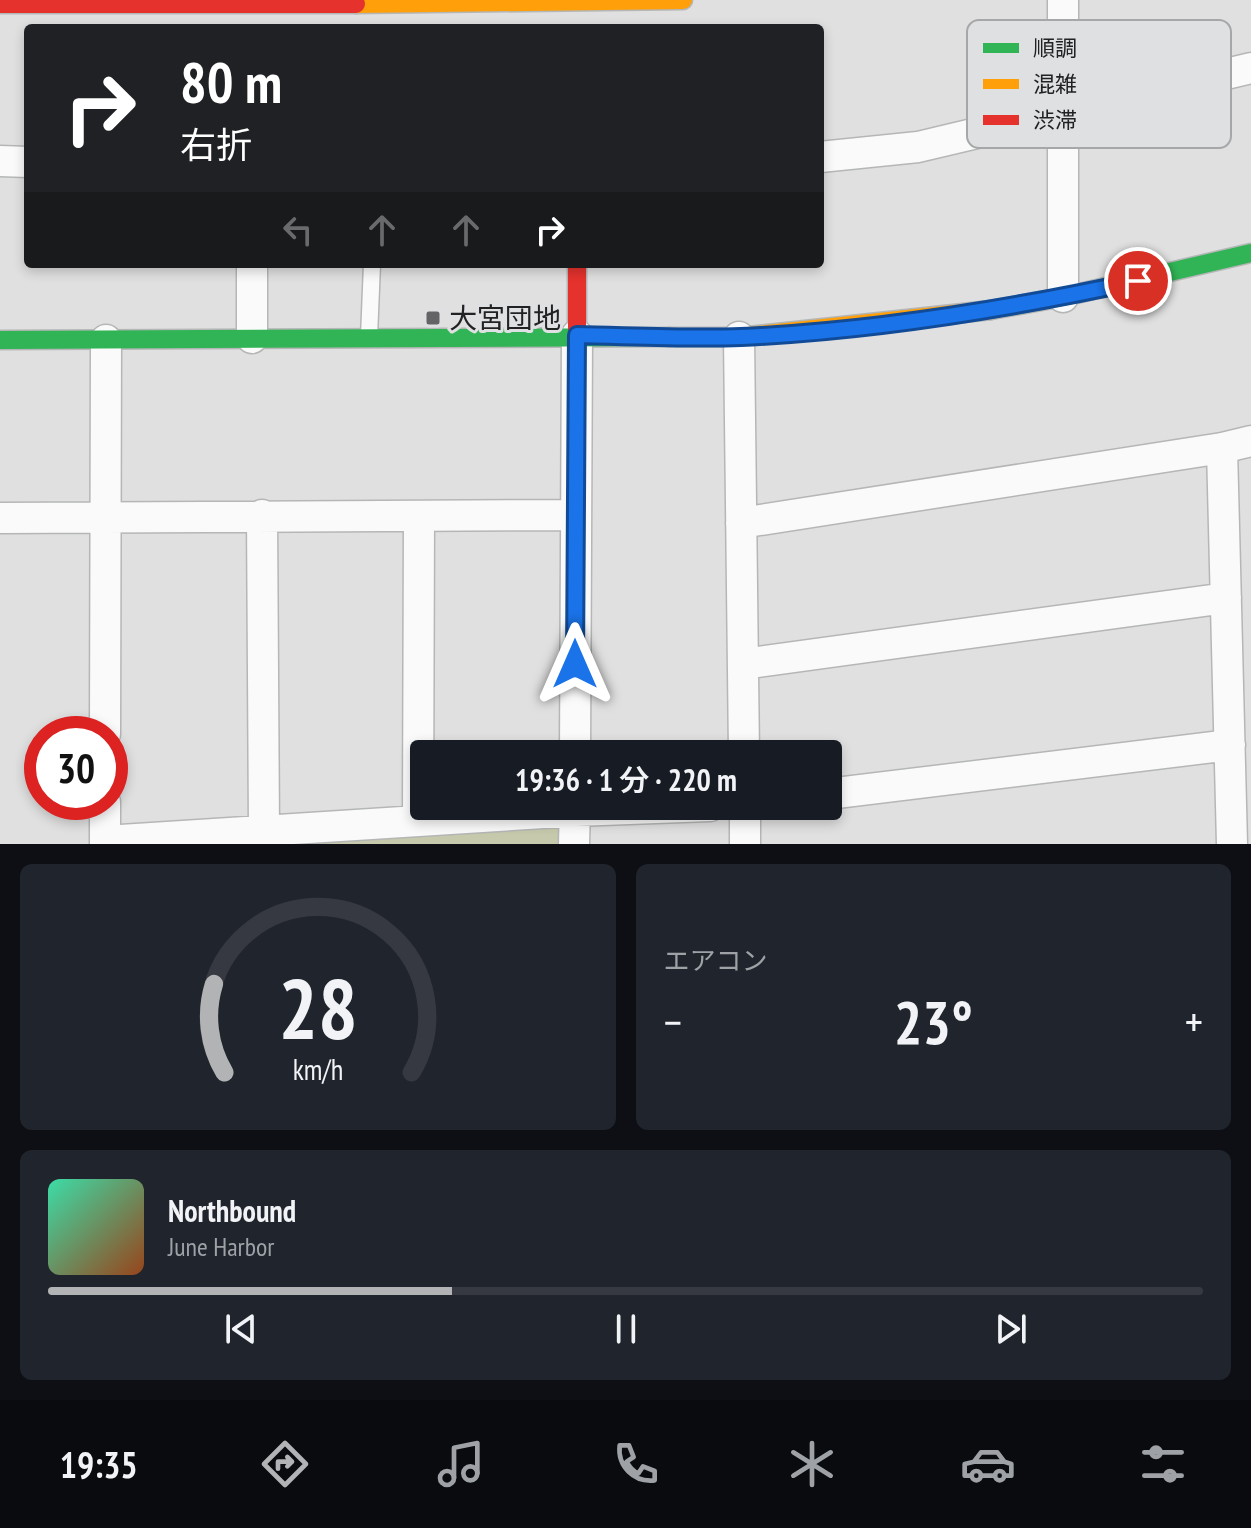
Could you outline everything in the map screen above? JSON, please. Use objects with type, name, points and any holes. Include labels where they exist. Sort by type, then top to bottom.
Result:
[{"type":"street","points":[[0,4],[252,11],[405,1],[577,6],[683,0]]},
{"type":"street","points":[[1063,0],[1063,20]]},
{"type":"street","points":[[1231,73],[1251,68]]},
{"type":"street","points":[[824,157],[918,147],[967,136]]},
{"type":"street","points":[[1063,297],[1064,148]]},
{"type":"street","points":[[0,161],[24,162]]},
{"type":"street","points":[[0,340],[577,335],[739,337],[961,315],[1063,297],[1251,253]]},
{"type":"street","points":[[252,268],[252,338]]},
{"type":"street","points":[[575,740],[577,268]]},
{"type":"street","points":[[739,337],[744,740]]},
{"type":"street","points":[[105,716],[106,340]]},
{"type":"street","points":[[741,523],[1237,445],[1226,598],[1232,844]]},
{"type":"street","points":[[262,515],[264,830]]},
{"type":"street","points":[[0,518],[576,515]]},
{"type":"street","points":[[418,740],[419,516]]},
{"type":"street","points":[[743,664],[1226,598]]},
{"type":"street","points":[[842,792],[1230,745]]},
{"type":"street","points":[[105,820],[105,842],[418,820]]},
{"type":"street","points":[[574,844],[575,820]]},
{"type":"street","points":[[745,820],[745,844]]},
{"type":"lane","points":[[369,337],[372,268]]},
{"type":"green space","points":[[560,825],[560,844],[288,844]]},
{"type":"traffic: fast","points":[[991,310],[1063,297],[1251,253]]},
{"type":"traffic: fast","points":[[0,340],[669,337]]},
{"type":"traffic: slow","points":[[356,4],[683,0]]},
{"type":"traffic: slow","points":[[669,337],[739,337],[991,310]]},
{"type":"traffic: jam","points":[[0,4],[356,4]]},
{"type":"traffic: jam","points":[[577,268],[577,335]]},
{"type":"place","name":"大宮団地","points":[[433,318]]},
{"type":"route","points":[[575,664],[577,335],[739,337],[825,331],[961,315],[1138,281]]}]
